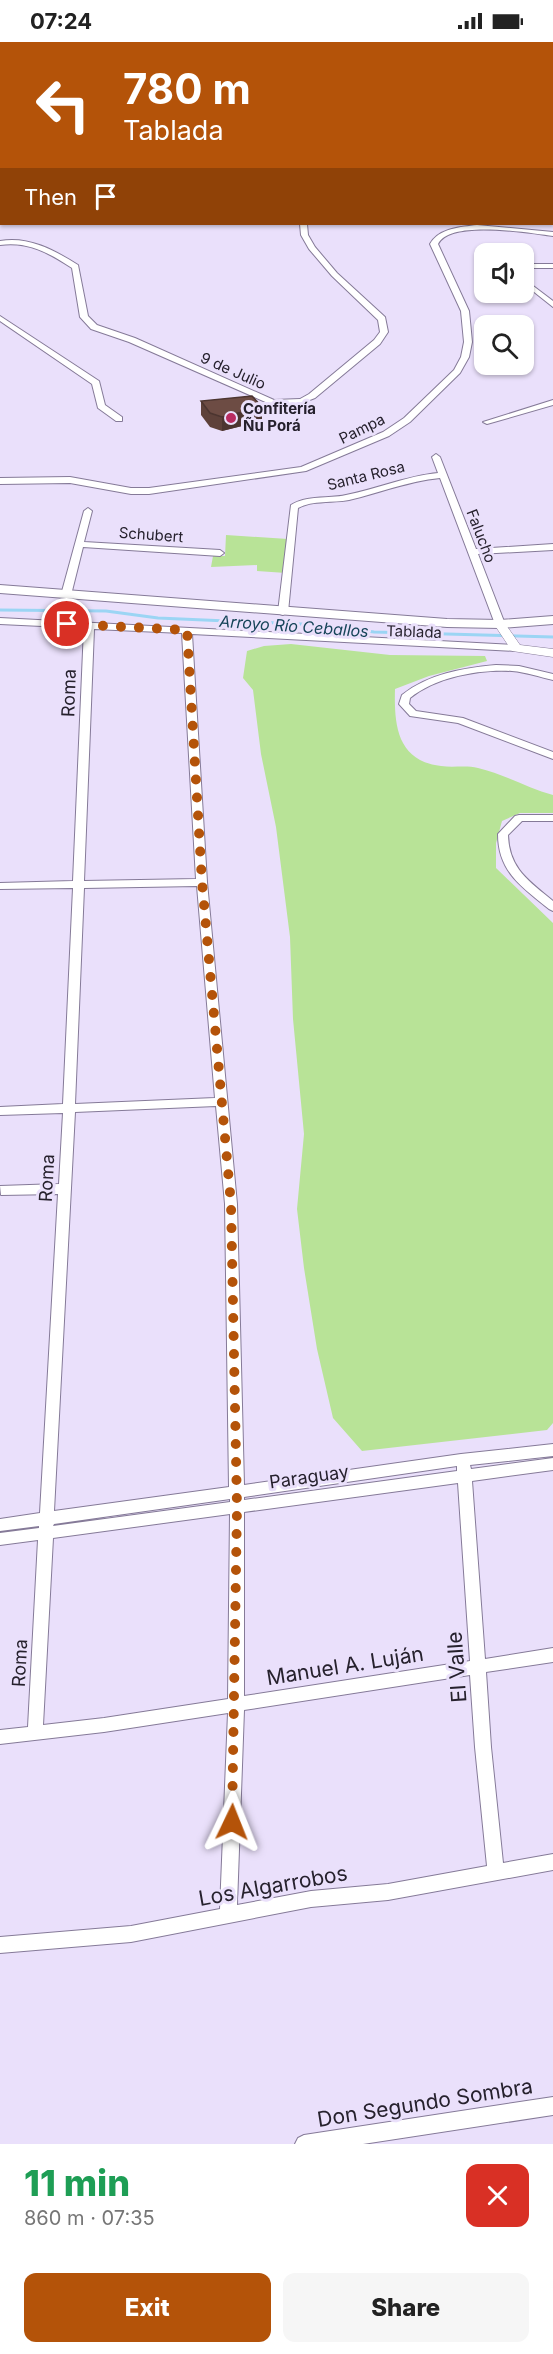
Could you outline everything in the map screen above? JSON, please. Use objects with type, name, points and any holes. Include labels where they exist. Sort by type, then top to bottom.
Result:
[{"type":"main road","points":[[0,589],[503,628],[553,620]]},
{"type":"street","name":"9 de Julio","points":[[0,243],[19,243],[47,249],[75,267],[84,317],[94,327],[132,340],[262,399],[273,402],[290,402],[312,396],[368,349],[384,332],[382,320],[377,314],[314,253],[305,238],[303,225]]},
{"type":"street","points":[[533,225],[534,232]]},
{"type":"street","name":"Pampa","points":[[0,480],[70,480],[149,491],[303,469],[386,434],[429,400],[457,371],[465,357],[468,328],[465,311],[434,244],[437,238],[456,230],[471,228],[553,234]]},
{"type":"street","points":[[534,266],[553,266]]},
{"type":"street","points":[[534,289],[553,305]]},
{"type":"street","points":[[0,318],[96,383],[101,406],[119,419]]},
{"type":"street","points":[[487,422],[553,402]]},
{"type":"street","name":"Falucho","points":[[436,458],[503,628]]},
{"type":"street","name":"Santa Rosa","points":[[283,612],[294,507],[305,502],[351,497],[409,479],[442,475]]},
{"type":"street","points":[[66,595],[88,511]]},
{"type":"street","name":"Schubert","points":[[80,544],[220,553]]},
{"type":"street","points":[[473,552],[553,547]]},
{"type":"street","name":"Tablada","points":[[0,621],[187,630],[360,642],[420,651],[514,646],[553,654]]},
{"type":"street","name":"Roma","points":[[35,1732],[69,1108],[89,626]]},
{"type":"street","points":[[503,628],[514,646]]},
{"type":"street","points":[[187,630],[202,882],[231,1204],[237,1500],[236,1705],[228,1916]]},
{"type":"street","points":[[553,677],[525,670],[494,668],[421,685],[405,697],[404,704],[413,714],[460,720],[553,756]]},
{"type":"street","points":[[553,818],[537,816],[519,818],[503,834],[502,844],[507,866],[553,907]]},
{"type":"street","points":[[0,886],[202,882]]},
{"type":"street","points":[[0,1111],[221,1102]]},
{"type":"street","points":[[0,1190],[64,1189]]},
{"type":"street","name":"Paraguay","points":[[0,1539],[45,1526],[464,1467],[553,1450]]},
{"type":"street","name":"Paraguay","points":[[464,1467],[553,1464]]},
{"type":"street","name":"El Valle","points":[[464,1467],[496,1871]]},
{"type":"street","name":"Paraguay","points":[[0,1525],[45,1526]]},
{"type":"street","name":"Manuel A. Luján","points":[[0,1737],[236,1705],[553,1655]]},
{"type":"street","name":"Los Algarrobos","points":[[0,1945],[131,1935],[310,1899],[388,1892],[553,1862]]},
{"type":"street","name":"Don Segundo Sombra","points":[[304,2144],[553,2106]]},
{"type":"green space","points":[[226,535],[288,539],[286,573],[257,571],[257,565],[211,567],[213,556],[225,556]]},
{"type":"green space","points":[[291,644],[390,655],[485,656],[487,661],[429,676],[395,689],[396,716],[401,739],[415,757],[426,763],[446,767],[478,768],[553,795],[553,813],[520,813],[502,821],[496,843],[496,868],[553,923],[553,1423],[547,1430],[362,1451],[333,1418],[317,1349],[297,1209],[304,1134],[293,1019],[290,937],[276,827],[261,754],[253,690],[243,678],[247,651],[264,646]]},
{"type":"building","points":[[252,396],[262,407],[222,417],[210,413],[201,401]]},
{"type":"waterway","name":"Arroyo Río Ceballos","points":[[0,610],[106,611],[158,618],[324,625],[374,632],[553,637]]},
{"type":"place","name":"Confitería Ñu Porá","points":[[231,418]]},
{"type":"route","points":[[67,624],[187,630],[202,882],[231,1204],[237,1507],[236,1705],[232,1822]]}]
